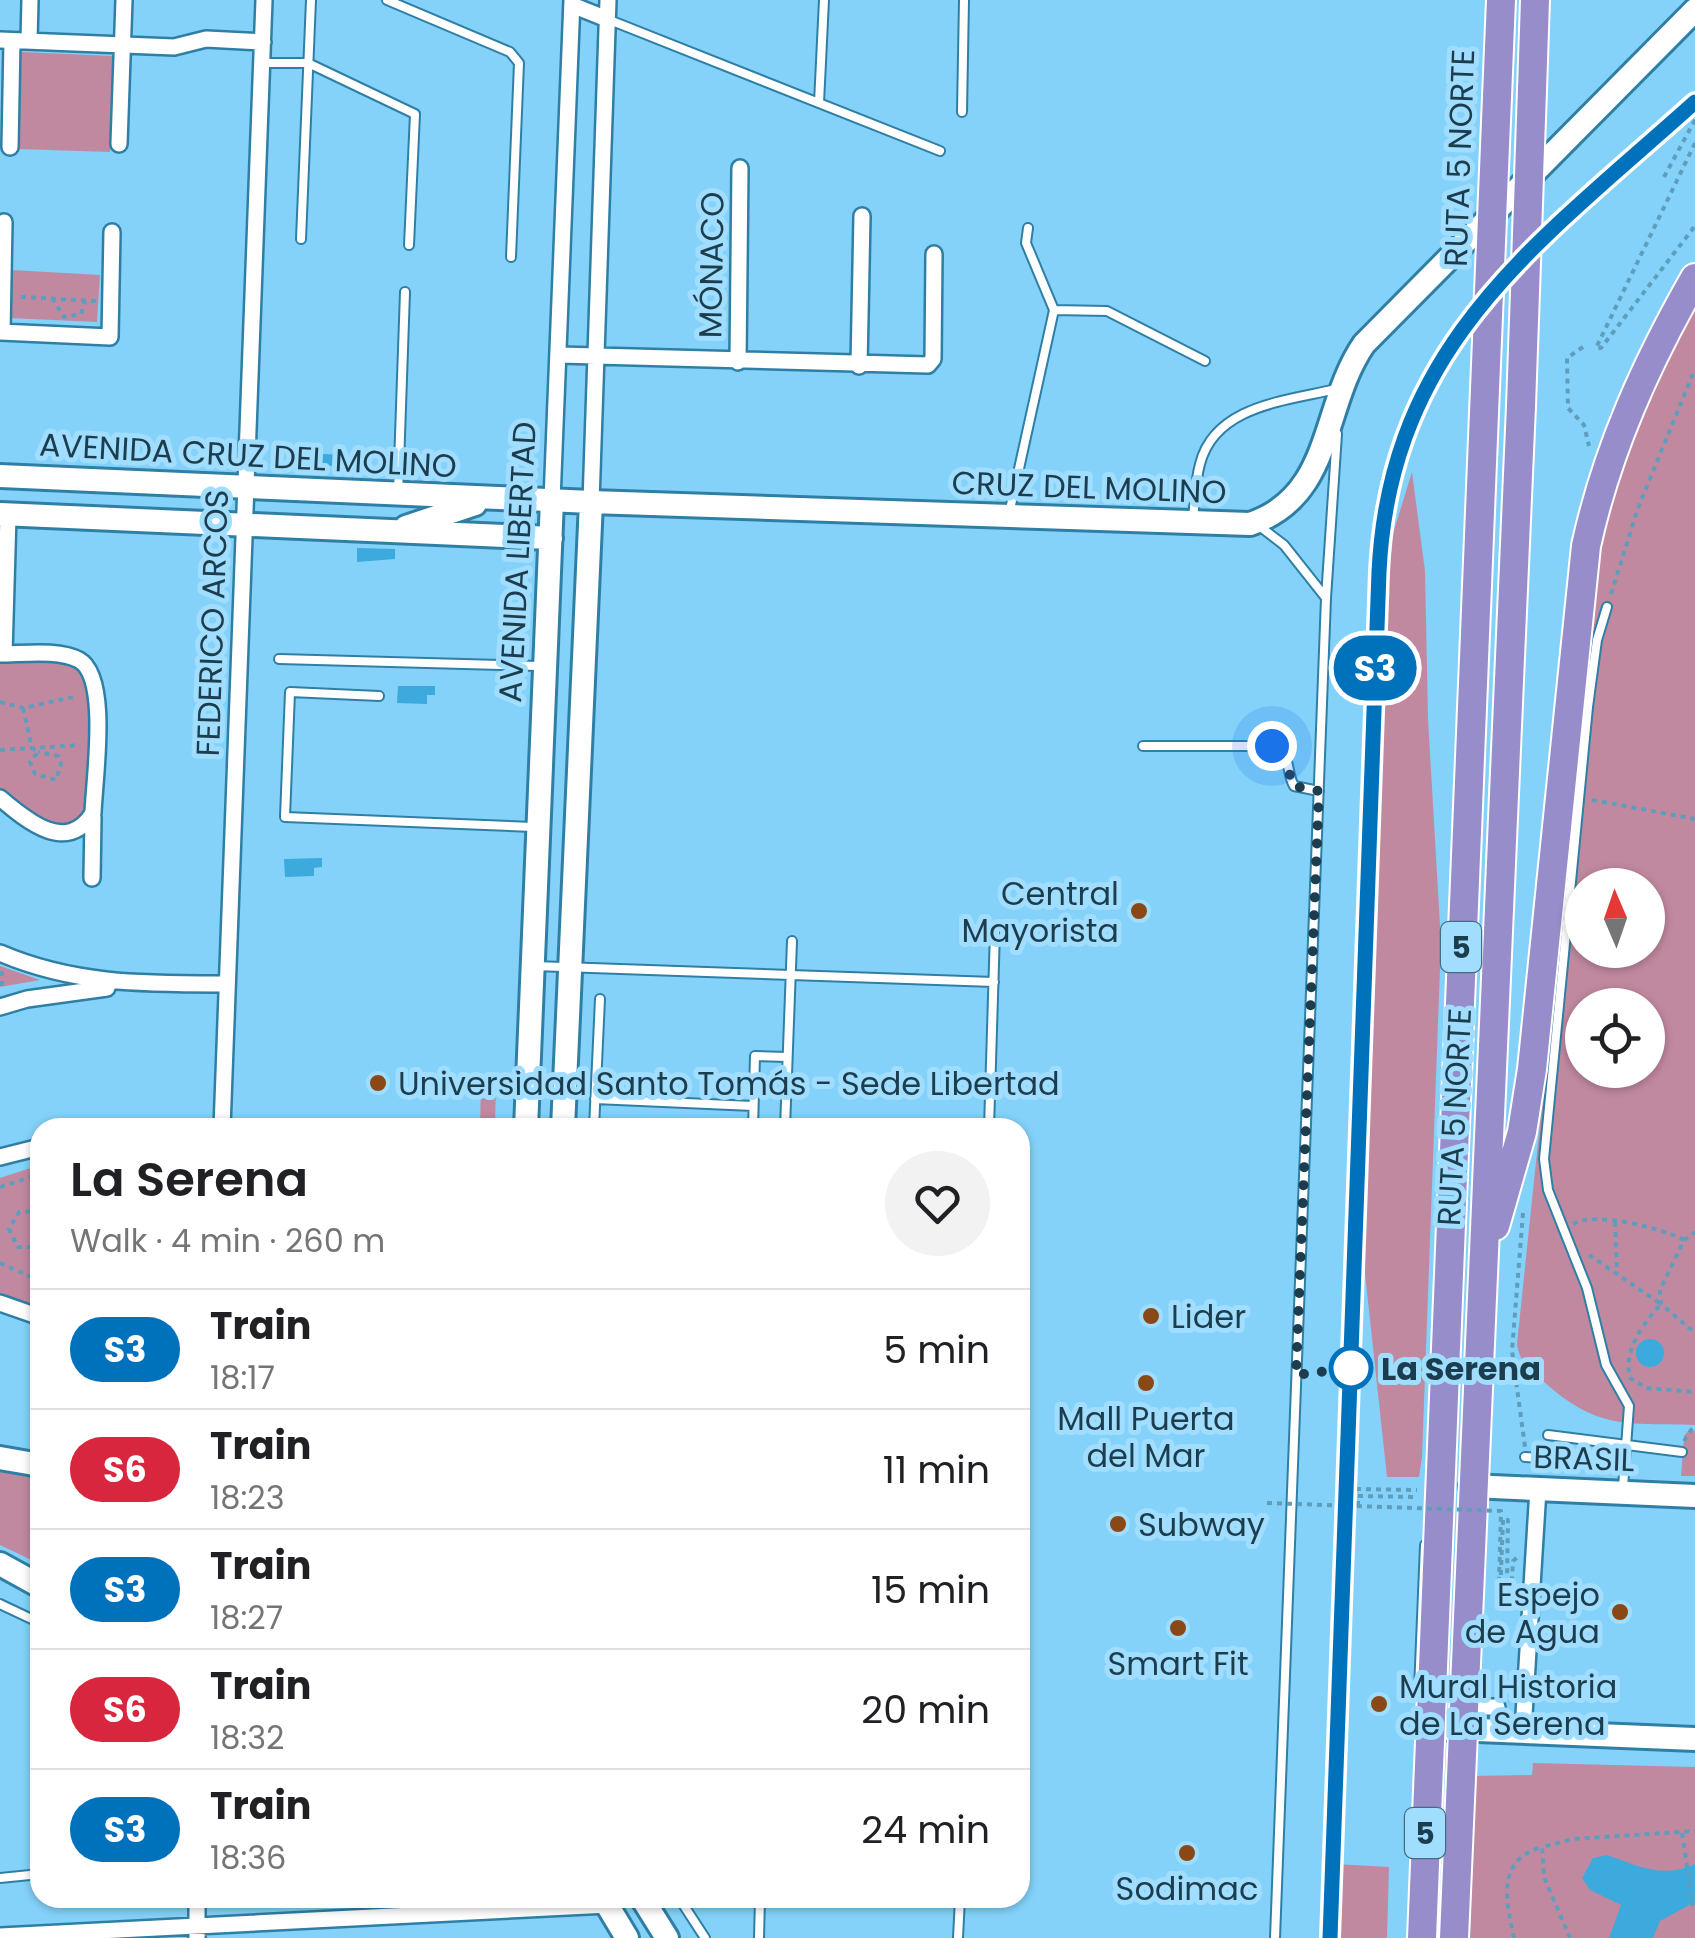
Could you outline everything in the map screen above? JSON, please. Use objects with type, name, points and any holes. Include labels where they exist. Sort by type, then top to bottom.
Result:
[{"type":"highway","name":"RUTA 5 NORTE","points":[[1422,1938],[1437,1481],[1500,0]]},
{"type":"highway","name":"RUTA 5 NORTE","points":[[1454,1938],[1535,0]]},
{"type":"highway","points":[[1482,1266],[1511,1175],[1532,1069],[1586,546],[1607,462],[1652,354],[1695,278]]},
{"type":"street","points":[[29,41],[30,0]]},
{"type":"street","points":[[119,144],[124,0]]},
{"type":"street","name":"FEDERICO ARCOS","points":[[222,1118],[264,0]]},
{"type":"street","points":[[563,1118],[591,502],[608,0]]},
{"type":"street","points":[[572,3],[607,20]]},
{"type":"street","name":"AVENIDA LIBERTAD","points":[[526,1118],[572,3]]},
{"type":"street","name":"CRUZ DEL MOLINO","points":[[591,502],[1193,525],[1255,523],[1283,509],[1312,476],[1349,366],[1384,322],[1695,10]]},
{"type":"street","points":[[10,147],[6,40],[174,47],[206,39],[262,42]]},
{"type":"street","name":"MÓNACO","points":[[738,362],[740,168]]},
{"type":"street","points":[[859,366],[862,216]]},
{"type":"street","points":[[4,222],[1,332],[110,338],[112,232]]},
{"type":"street","points":[[559,355],[918,368],[933,359],[934,254]]},
{"type":"street","name":"AVENIDA CRUZ DEL MOLINO","points":[[0,476],[591,502]]},
{"type":"street","name":"AVENIDA CRUZ DEL MOLINO","points":[[384,531],[492,498]]},
{"type":"street","points":[[4,514],[2,654],[78,659],[91,670],[98,692],[92,878]]},
{"type":"street","name":"AVENIDA CRUZ DEL MOLINO","points":[[4,514],[550,538]]},
{"type":"street","points":[[0,798],[44,830],[68,834],[84,828],[93,812]]},
{"type":"street","points":[[1,953],[64,976],[136,984],[227,984]]},
{"type":"street","points":[[2,1007],[136,984]]},
{"type":"street","points":[[0,1157],[30,1150]]},
{"type":"street","points":[[0,1303],[30,1314]]},
{"type":"street","points":[[0,1458],[30,1464]]},
{"type":"street","name":"BRASIL","points":[[1471,1486],[1695,1496]]},
{"type":"street","points":[[1523,1731],[1538,1489]]},
{"type":"street","points":[[0,1564],[30,1580]]},
{"type":"street","points":[[1428,1728],[1695,1739]]},
{"type":"street","points":[[0,1936],[197,1932],[514,1908]]},
{"type":"street","points":[[610,1908],[627,1938]]},
{"type":"street","points":[[648,1908],[667,1938]]},
{"type":"lane","points":[[301,239],[311,0]]},
{"type":"lane","points":[[388,0],[510,52],[519,63],[510,257]]},
{"type":"lane","points":[[819,103],[824,0]]},
{"type":"lane","points":[[962,112],[964,0]]},
{"type":"lane","points":[[607,20],[940,151]]},
{"type":"lane","points":[[262,62],[308,63],[415,114],[409,245]]},
{"type":"lane","points":[[1008,517],[1054,310],[1026,243],[1028,228]]},
{"type":"lane","points":[[398,494],[405,292]]},
{"type":"lane","points":[[1054,310],[1107,311],[1205,361]]},
{"type":"lane","points":[[1193,525],[1200,463],[1208,444],[1232,418],[1340,388],[1326,598],[1275,1938]]},
{"type":"lane","points":[[1255,523],[1284,544],[1326,598]]},
{"type":"lane","points":[[1606,608],[1597,640],[1544,1159],[1561,1232],[1586,1288],[1606,1365],[1630,1406],[1622,1492]]},
{"type":"lane","points":[[278,659],[545,666]]},
{"type":"lane","points":[[380,696],[290,692],[285,817],[538,827]]},
{"type":"lane","points":[[1143,746],[1272,746],[1282,750],[1288,760],[1294,786],[1319,791]]},
{"type":"lane","points":[[989,1118],[996,931]]},
{"type":"lane","points":[[785,1118],[792,941]]},
{"type":"lane","points":[[533,966],[994,982]]},
{"type":"lane","points":[[594,1118],[600,999]]},
{"type":"lane","points":[[753,1118],[754,1056],[787,1057]]},
{"type":"lane","points":[[595,1099],[754,1106]]},
{"type":"lane","points":[[1548,1435],[1626,1448],[1682,1452]]},
{"type":"lane","points":[[1525,1456],[1624,1463]]},
{"type":"lane","points":[[0,1604],[30,1618]]},
{"type":"lane","points":[[0,1878],[30,1875]]},
{"type":"lane","points":[[686,1908],[705,1938]]},
{"type":"lane","points":[[759,1938],[760,1908]]},
{"type":"lane","points":[[958,1938],[960,1908]]},
{"type":"path","points":[[1664,178],[1695,120]]},
{"type":"path","points":[[1695,142],[1596,348],[1602,348],[1695,226]]},
{"type":"path","points":[[52,298],[64,316],[74,318],[81,314],[86,301]]},
{"type":"path","points":[[2,299],[110,302]]},
{"type":"path","points":[[1583,346],[1567,358],[1568,408],[1584,425],[1590,452]]},
{"type":"path","points":[[1606,608],[1638,508],[1695,370]]},
{"type":"path","points":[[0,702],[23,708],[98,692]]},
{"type":"path","points":[[23,708],[32,748],[58,756],[61,764],[56,780],[36,774],[30,762],[38,752]]},
{"type":"path","points":[[0,750],[95,744]]},
{"type":"path","points":[[1581,798],[1695,820]]},
{"type":"path","points":[[1,953],[2,1007]]},
{"type":"path","points":[[0,1187],[30,1177]]},
{"type":"path","points":[[9,1229],[19,1212],[30,1211]]},
{"type":"path","points":[[1684,1240],[1615,1220],[1579,1220],[1561,1232],[1695,1333]]},
{"type":"path","points":[[1615,1220],[1616,1272]]},
{"type":"path","points":[[0,1228],[9,1229]]},
{"type":"path","points":[[9,1229],[18,1246],[30,1247]]},
{"type":"path","points":[[1695,1232],[1684,1240],[1660,1290],[1661,1304],[1640,1328],[1627,1366],[1630,1378],[1647,1388],[1695,1392]]},
{"type":"path","points":[[0,1263],[30,1276]]},
{"type":"path","points":[[1356,1489],[1418,1490],[1418,1497],[1358,1496],[1358,1506]]},
{"type":"path","points":[[1267,1503],[1501,1511],[1500,1581],[1506,1581],[1508,1520],[1503,1520],[1500,1596],[1511,1594],[1513,1561],[1519,1556]]},
{"type":"path","points":[[1514,1938],[1506,1892],[1508,1872],[1524,1852],[1572,1840],[1695,1831]]},
{"type":"path","points":[[1682,1833],[1693,1906]]},
{"type":"path","points":[[1542,1847],[1544,1877],[1570,1938]]},
{"type":"shaded area","points":[[21,52],[113,56],[110,152],[18,149]]},
{"type":"shaded area","points":[[12,270],[100,275],[97,322],[9,318]]},
{"type":"shaded area","points":[[1695,295],[1695,1425],[1631,1423],[1597,1416],[1562,1397],[1533,1373],[1517,1344],[1565,883],[1565,968],[1665,968],[1665,868],[1567,868],[1603,518],[1619,465]]},
{"type":"shaded area","points":[[1412,472],[1425,571],[1428,719],[1441,942],[1422,1457],[1419,1477],[1387,1477],[1359,1218],[1390,543]]},
{"type":"shaded area","points":[[0,659],[67,663],[78,669],[92,692],[88,811],[68,829],[46,826],[0,792]]},
{"type":"shaded area","points":[[0,966],[40,980],[0,987]]},
{"type":"shaded area","points":[[496,1083],[495,1118],[480,1118],[481,1084]]},
{"type":"shaded area","points":[[30,1168],[30,1305],[0,1293],[0,1178]]},
{"type":"shaded area","points":[[1689,1430],[1695,1431],[1695,1476],[1681,1476],[1684,1436]]},
{"type":"shaded area","points":[[0,1466],[30,1474],[30,1559],[0,1545]]},
{"type":"shaded area","points":[[1533,1763],[1695,1767],[1695,1938],[1470,1938],[1474,1776],[1532,1775]]},
{"type":"shaded area","points":[[1335,1864],[1389,1867],[1387,1938],[1334,1938]]},
{"type":"water","points":[[307,453],[342,455],[342,466],[307,465]]},
{"type":"water","points":[[357,548],[395,549],[395,559],[357,562]]},
{"type":"water","points":[[398,686],[435,686],[435,695],[427,695],[427,704],[397,703]]},
{"type":"water","points":[[322,858],[322,867],[314,868],[314,876],[285,877],[284,859]]},
{"type":"water","points":[[1650,1339],[1660,1343],[1664,1353],[1660,1363],[1650,1367],[1640,1363],[1636,1353],[1640,1343]]},
{"type":"water","points":[[1607,1855],[1661,1871],[1695,1864],[1695,1902],[1660,1921],[1653,1938],[1609,1938],[1621,1905],[1590,1890],[1582,1878],[1593,1858]]},
{"type":"railway","points":[[1330,1938],[1384,513],[1397,455],[1419,397],[1452,339],[1517,264],[1695,102]]},
{"type":"train","name":"S3","points":[[1330,1938],[1380,542],[1389,484],[1419,397],[1434,367],[1472,312],[1518,264],[1695,102]]},
{"type":"place","name":"Central Mayorista","points":[[1139,911]]},
{"type":"place","name":"Universidad Santo Tomás - Sede Libertad","points":[[378,1083]]},
{"type":"place","name":"Lider","points":[[1151,1316]]},
{"type":"place","name":"La Serena","points":[[1351,1368]]},
{"type":"place","name":"Mall Puerta del Mar","points":[[1146,1383]]},
{"type":"place","name":"Subway","points":[[1118,1524]]},
{"type":"place","name":"Espejo de Agua","points":[[1620,1612]]},
{"type":"place","name":"Smart Fit","points":[[1178,1628]]},
{"type":"place","name":"Mural Historia de La Serena","points":[[1379,1704]]},
{"type":"place","name":"Sodimac","points":[[1187,1853]]},
{"type":"route","points":[[1272,746],[1282,750],[1288,760],[1294,786],[1319,791],[1296,1375],[1351,1368]]}]
